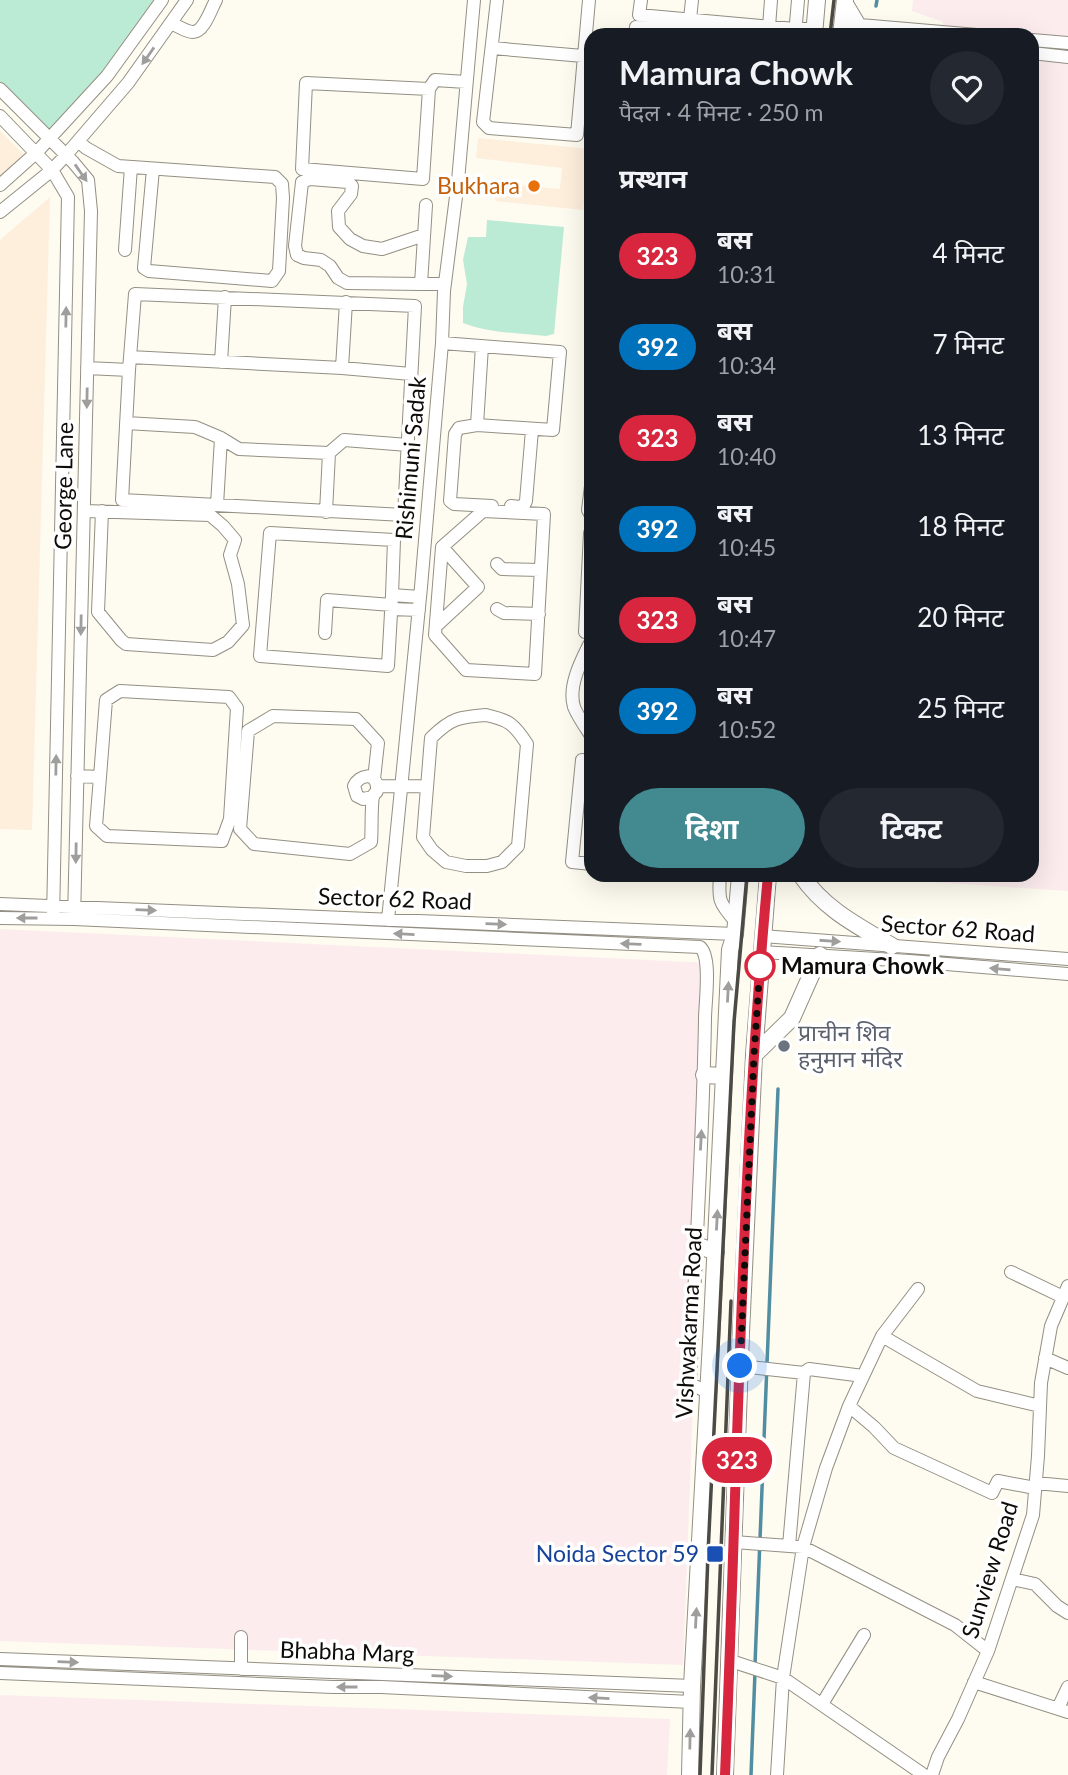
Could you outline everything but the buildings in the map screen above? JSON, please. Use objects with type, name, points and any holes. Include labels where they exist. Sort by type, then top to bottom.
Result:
[{"type":"main road","points":[[814,28],[817,0]]},
{"type":"main road","points":[[842,27],[845,0]]},
{"type":"main road","name":"Vishwakarma Road","points":[[690,1775],[730,950],[739,882]]},
{"type":"main road","points":[[725,1775],[741,1325],[754,1055],[767,882]]},
{"type":"main road","points":[[805,882],[835,912],[892,946]]},
{"type":"main road","points":[[754,1055],[792,1018],[820,955]]},
{"type":"main road","points":[[704,1075],[724,1076]]},
{"type":"main road","points":[[696,1245],[716,1252]]},
{"type":"main road","points":[[714,1290],[719,1296],[728,1298],[736,1297],[743,1291]]},
{"type":"main road","points":[[712,1323],[726,1318],[736,1320],[741,1325]]},
{"type":"street","points":[[0,185],[37,152],[107,76],[162,0]]},
{"type":"street","points":[[0,212],[52,170],[66,155],[128,83],[187,0]]},
{"type":"street","points":[[172,23],[190,31],[201,30],[216,0]]},
{"type":"street","name":"Rishimuni Sadak","points":[[388,920],[420,598],[445,284],[474,0]]},
{"type":"street","points":[[483,122],[497,0]]},
{"type":"street","points":[[586,28],[589,0]]},
{"type":"street","points":[[641,0],[639,15],[774,28]]},
{"type":"street","points":[[690,19],[691,0]]},
{"type":"street","points":[[769,27],[771,0]]},
{"type":"street","points":[[795,28],[798,0]]},
{"type":"street","points":[[845,0],[860,25],[895,28]]},
{"type":"street","points":[[1039,41],[1068,43]]},
{"type":"street","points":[[483,122],[489,128],[577,135],[584,47]]},
{"type":"street","points":[[492,48],[583,56]]},
{"type":"street","points":[[1039,54],[1068,57]]},
{"type":"street","points":[[429,89],[306,83],[302,169],[423,178],[429,89],[435,80],[466,82]]},
{"type":"street","name":"George Lane","points":[[0,89],[88,180],[91,211],[74,913]]},
{"type":"street","name":"George Lane","points":[[0,116],[37,152],[52,170],[68,197],[53,912]]},
{"type":"street","points":[[462,131],[483,122]]},
{"type":"street","points":[[78,141],[118,166],[275,177],[282,184],[283,198],[279,271],[272,281],[149,271],[144,268],[153,169]]},
{"type":"street","points":[[125,250],[131,167]]},
{"type":"street","points":[[424,235],[382,249],[363,246],[349,239],[339,227],[338,211],[351,194],[352,186],[348,182],[310,178],[302,182],[295,246],[297,255],[321,260],[330,266],[338,278],[347,283],[445,284]]},
{"type":"street","points":[[421,284],[426,205]]},
{"type":"street","points":[[135,294],[225,297],[415,306],[404,515],[122,500],[135,294]]},
{"type":"street","points":[[221,362],[225,297]]},
{"type":"street","points":[[342,368],[346,302]]},
{"type":"street","points":[[442,343],[560,352],[552,430],[477,425],[459,428],[455,434],[450,501],[454,504],[524,505],[532,430]]},
{"type":"street","points":[[477,425],[482,346]]},
{"type":"street","points":[[88,368],[130,364],[221,362],[411,374]]},
{"type":"street","points":[[126,423],[195,427],[239,449],[329,453],[344,440],[408,445]]},
{"type":"street","points":[[217,505],[221,438]]},
{"type":"street","points":[[326,512],[329,453]]},
{"type":"street","points":[[84,511],[102,511],[210,515],[223,526],[235,540],[230,555],[238,584],[243,625],[228,642],[213,650],[126,643],[121,640],[97,612],[102,511]]},
{"type":"street","points":[[483,511],[544,514],[535,674],[466,670],[435,635],[442,547],[483,511]]},
{"type":"street","points":[[270,533],[394,540],[392,603],[388,666],[260,656],[270,533]]},
{"type":"street","points":[[436,626],[478,587],[442,547]]},
{"type":"street","points":[[496,564],[502,569],[541,570]]},
{"type":"street","points":[[325,633],[327,600],[392,603],[420,598],[439,588]]},
{"type":"street","points":[[496,609],[504,613],[539,614]]},
{"type":"street","points":[[584,658],[575,680],[573,704],[584,723]]},
{"type":"street","points":[[120,691],[229,697],[237,708],[230,819],[222,841],[107,836],[96,827],[100,777],[106,700],[120,691]]},
{"type":"street","points":[[486,715],[505,719],[527,744],[518,846],[502,862],[487,866],[466,866],[446,862],[432,850],[423,837],[427,787],[431,738],[443,726],[461,717],[486,715]]},
{"type":"street","points":[[273,716],[356,719],[378,743],[375,788],[371,842],[350,854],[254,845],[240,829],[248,731],[273,716]]},
{"type":"street","points":[[584,760],[572,862],[584,863]]},
{"type":"street","points":[[77,776],[100,777]]},
{"type":"street","points":[[375,788],[411,785],[427,787]]},
{"type":"street","points":[[720,882],[721,905],[735,928]]},
{"type":"street","points":[[0,904],[53,912]]},
{"type":"street","points":[[0,918],[53,912]]},
{"type":"street","name":"Sector 62 Road","points":[[53,912],[699,947],[705,953],[707,977],[704,1075]]},
{"type":"street","name":"Sector 62 Road","points":[[74,913],[523,926],[735,928]]},
{"type":"street","points":[[523,926],[523,939]]},
{"type":"street","name":"Sector 62 Road","points":[[761,944],[892,946],[1068,959]]},
{"type":"street","name":"Sector 62 Road","points":[[761,944],[820,955],[1068,974]]},
{"type":"street","points":[[704,1075],[690,1384],[708,1392]]},
{"type":"street","points":[[1011,1272],[1066,1291]]},
{"type":"street","points":[[796,1547],[849,1406],[882,1336],[918,1289]]},
{"type":"street","name":"Sunview Road","points":[[932,1775],[988,1651],[1033,1516],[1041,1383],[1051,1326],[1066,1291]]},
{"type":"street","points":[[882,1336],[977,1391],[1040,1406]]},
{"type":"street","points":[[1045,1358],[1068,1368]]},
{"type":"street","points":[[740,1366],[804,1373],[809,1369],[863,1377]]},
{"type":"street","points":[[778,1775],[783,1678],[796,1547],[804,1373]]},
{"type":"street","points":[[849,1406],[894,1448],[992,1493],[998,1480],[1068,1486]]},
{"type":"street","points":[[734,1542],[796,1547],[954,1625],[988,1651]]},
{"type":"street","points":[[1012,1579],[1035,1584],[1068,1613]]},
{"type":"street","points":[[822,1704],[864,1635]]},
{"type":"street","points":[[241,1637],[241,1669]]},
{"type":"street","name":"Bhabha Marg","points":[[0,1660],[647,1684],[692,1694]]},
{"type":"street","points":[[728,1660],[783,1678],[924,1775]]},
{"type":"street","name":"Bhabha Marg","points":[[0,1674],[381,1687],[646,1700],[692,1694]]},
{"type":"street","points":[[975,1682],[1063,1710],[1068,1688]]},
{"type":"street","points":[[646,1700],[647,1684]]},
{"type":"shaded area","points":[[913,0],[1068,0],[1068,891],[934,882],[1039,882],[1039,28],[943,28],[943,22],[912,11]]},
{"type":"shaded area","points":[[0,131],[29,160],[0,181]]},
{"type":"shaded area","points":[[478,138],[584,148],[583,210],[495,201],[497,183],[560,189],[562,168],[476,158]]},
{"type":"shaded area","points":[[50,197],[32,830],[0,829],[0,240]]},
{"type":"shaded area","points":[[0,929],[710,963],[683,1665],[0,1641]]},
{"type":"shaded area","points":[[0,1695],[670,1719],[667,1775],[0,1775]]},
{"type":"green space","points":[[0,0],[160,0],[116,64],[49,139],[0,89]]},
{"type":"green space","points":[[487,220],[564,227],[554,334],[546,336],[504,332],[463,323],[467,284],[463,260],[468,237],[486,237]]},
{"type":"waterway","points":[[876,6],[877,0]]},
{"type":"waterway","points":[[755,1664],[778,1089]]},
{"type":"waterway","points":[[751,1775],[755,1672]]},
{"type":"railway","points":[[831,28],[834,0]]},
{"type":"railway","points":[[700,1775],[734,1022],[746,882]]},
{"type":"railway","points":[[712,1775],[731,1301]]},
{"type":"bus line","name":"323","points":[[725,1775],[754,1055],[767,882]]},
{"type":"place","name":"Bukhara","points":[[534,186]]},
{"type":"place","name":"Mamura Chowk","points":[[760,966]]},
{"type":"place","name":"प्राचीन शिव हनुमान मंदिर","points":[[784,1046]]},
{"type":"place","name":"Noida Sector 59","points":[[715,1554]]},
{"type":"route","points":[[740,1366],[760,966]]}]
